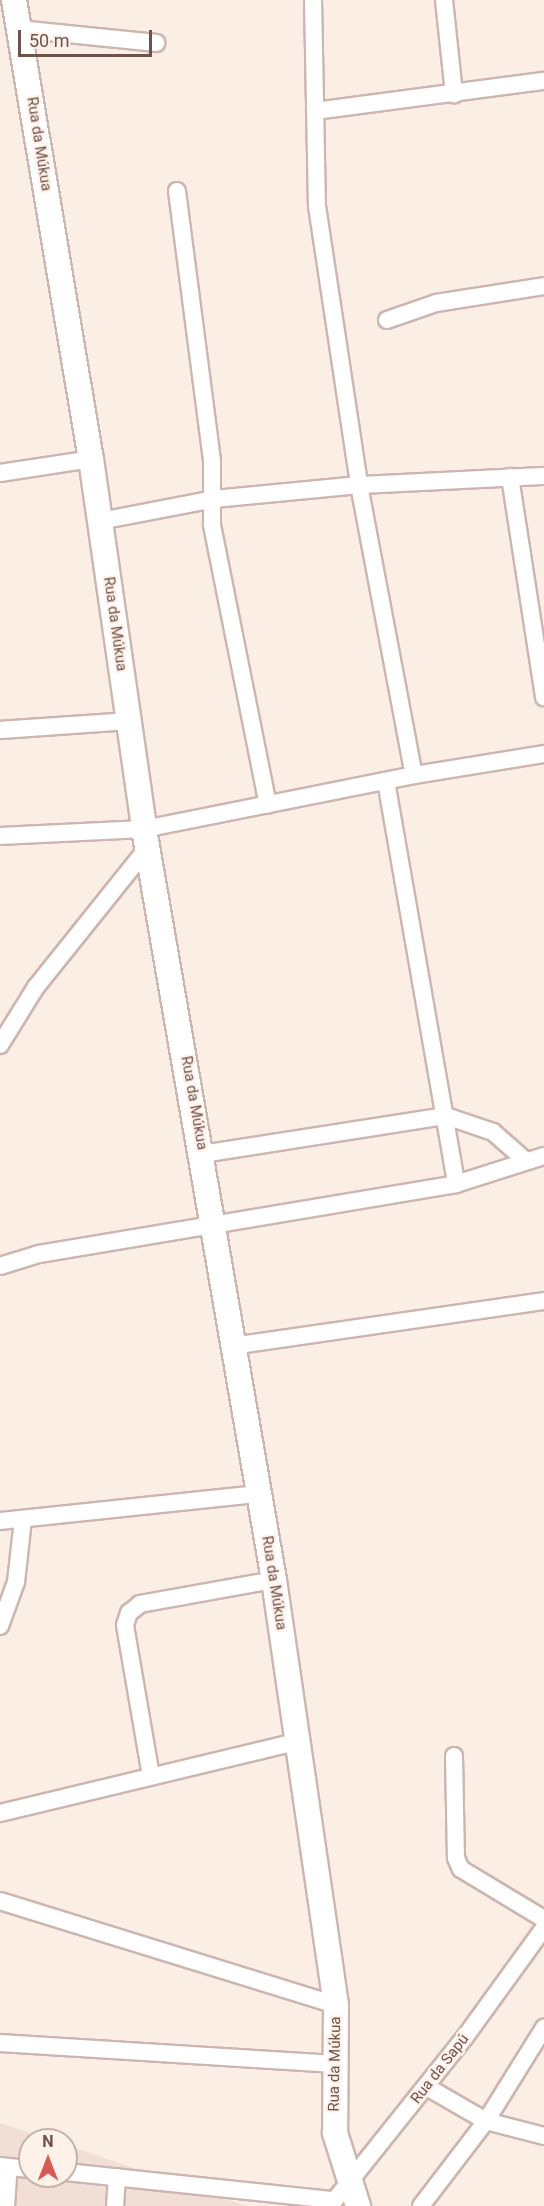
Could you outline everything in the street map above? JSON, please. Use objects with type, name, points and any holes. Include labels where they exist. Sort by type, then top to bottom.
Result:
[{"type":"street","name":"Rua da Múkua","points":[[14,0],[91,459],[147,837],[202,1154],[210,1226],[274,1580],[299,1741],[336,2005],[335,2133],[338,2196],[358,2206]]},
{"type":"street","points":[[313,0],[317,206],[359,485],[414,775]]},
{"type":"street","points":[[444,0],[454,94]]},
{"type":"street","points":[[19,29],[156,43]]},
{"type":"street","points":[[315,111],[544,81]]},
{"type":"street","points":[[177,191],[212,462],[214,499],[212,525],[268,804]]},
{"type":"street","points":[[387,320],[436,303],[544,286]]},
{"type":"street","points":[[0,473],[91,459]]},
{"type":"street","points":[[100,521],[214,499],[359,485],[544,476]]},
{"type":"street","points":[[510,477],[544,697]]},
{"type":"street","points":[[0,730],[129,721]]},
{"type":"street","points":[[0,836],[147,837],[268,804],[414,775],[544,754]]},
{"type":"street","points":[[387,781],[456,1184]]},
{"type":"street","points":[[0,1045],[49,970],[147,837]]},
{"type":"street","points":[[202,1154],[446,1116],[493,1132],[526,1161]]},
{"type":"street","points":[[0,1266],[39,1254],[456,1184],[544,1156]]},
{"type":"street","points":[[232,1346],[544,1301]]},
{"type":"street","points":[[0,1521],[258,1494]]},
{"type":"street","points":[[0,1626],[16,1582],[23,1520]]},
{"type":"street","points":[[151,1776],[125,1625],[129,1613],[140,1604],[274,1580]]},
{"type":"street","points":[[0,1813],[299,1741]]},
{"type":"street","points":[[454,1756],[456,1858],[461,1869],[544,1919]]},
{"type":"street","points":[[0,1901],[336,2005]]},
{"type":"street","name":"Rua da Sapú","points":[[338,2196],[427,2087],[544,1928]]},
{"type":"street","points":[[421,2206],[538,2051],[544,2028]]},
{"type":"street","points":[[0,2043],[335,2064]]},
{"type":"street","points":[[427,2087],[486,2121],[544,2136]]},
{"type":"street","points":[[5,2166],[6,2206]]},
{"type":"street","points":[[78,2173],[338,2196]]},
{"type":"street","points":[[115,2206],[117,2177]]},
{"type":"shaded area","points":[[0,2123],[18,2129],[18,2188],[78,2188],[78,2149],[247,2206],[0,2206]]}]
